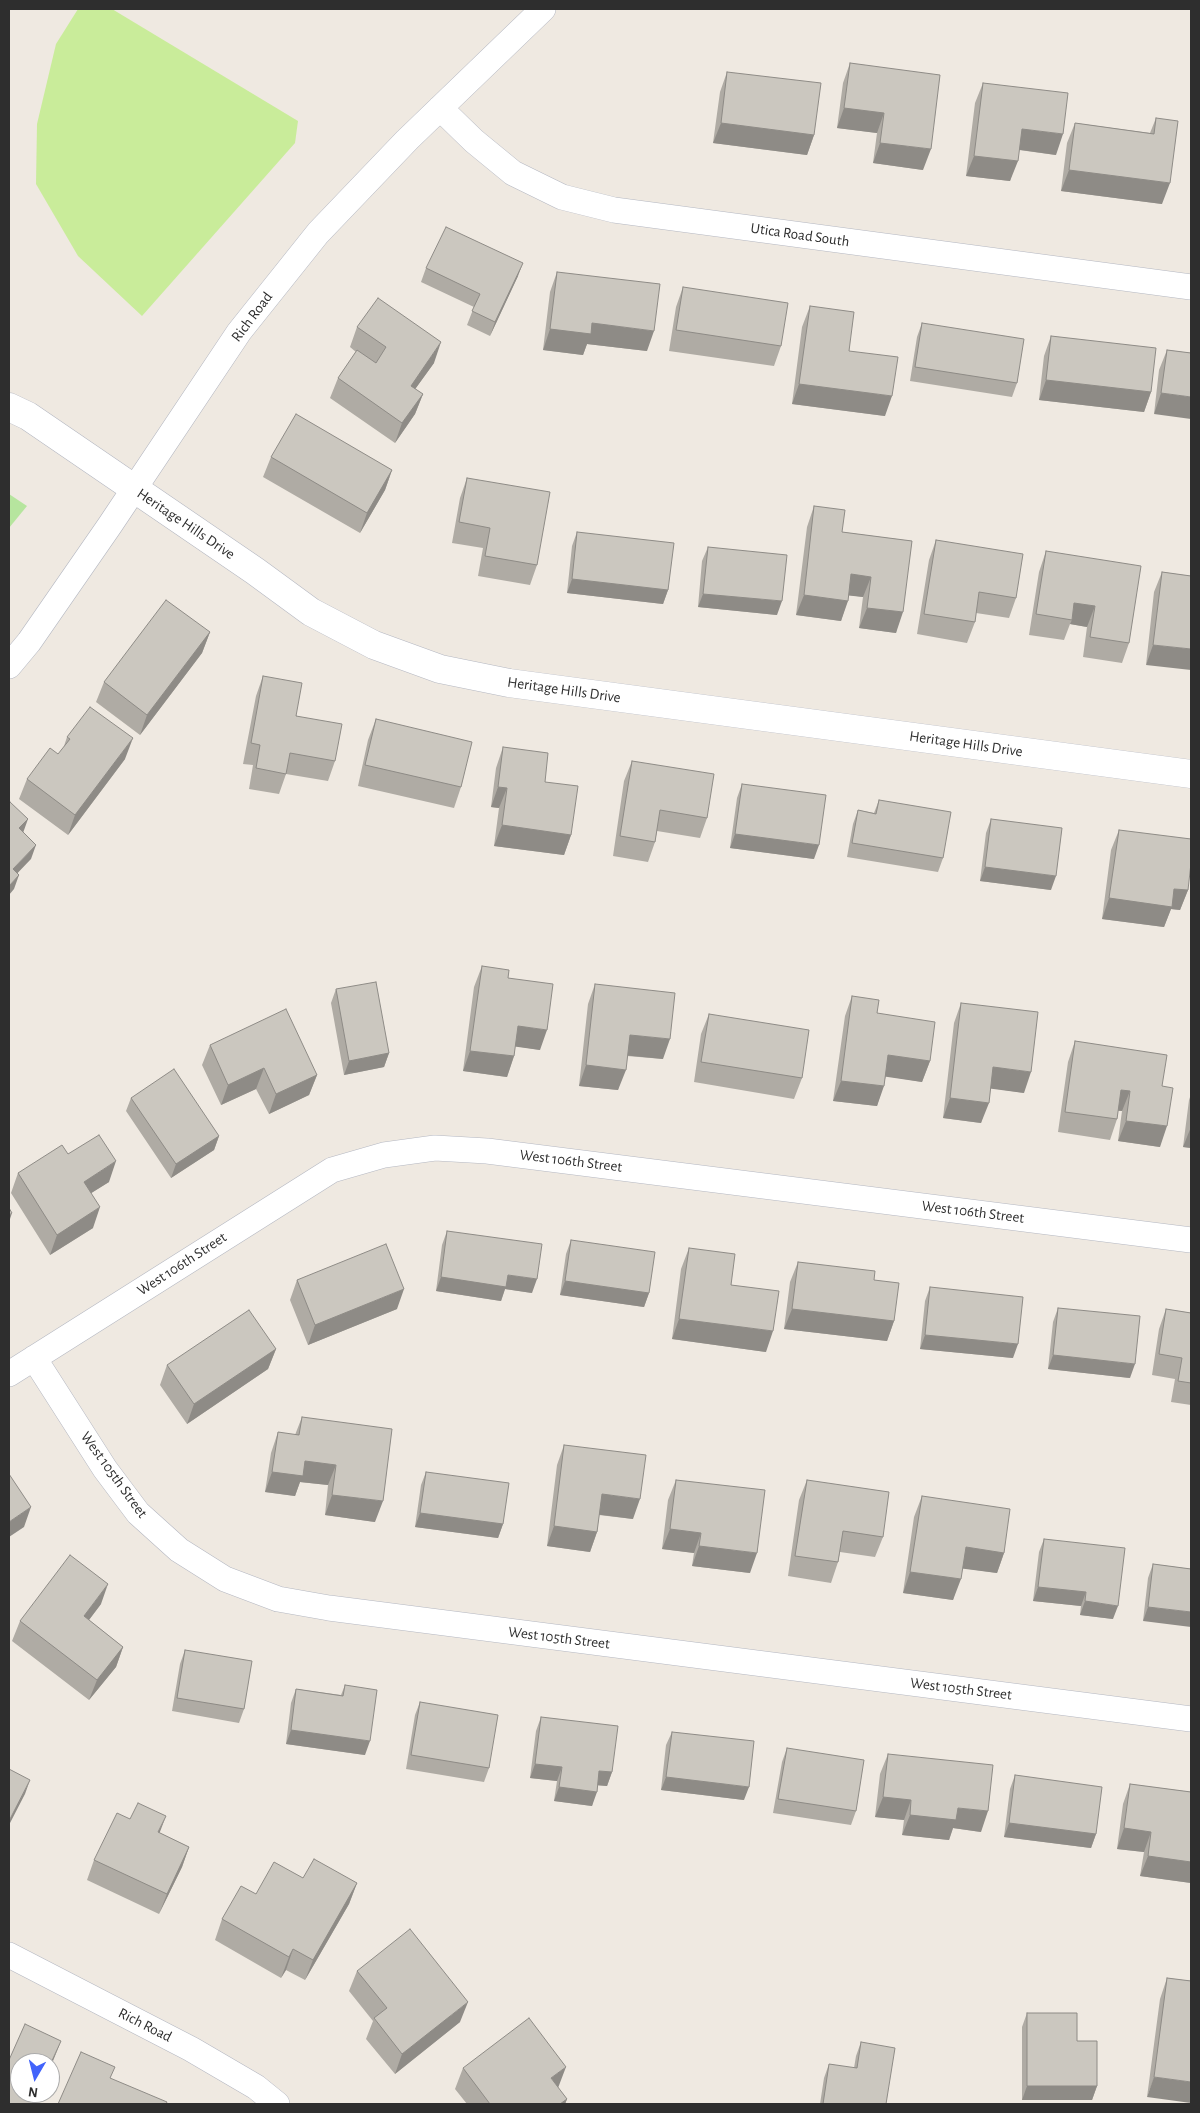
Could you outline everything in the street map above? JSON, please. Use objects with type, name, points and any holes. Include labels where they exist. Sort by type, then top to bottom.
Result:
[{"type":"street","name":"Rich Road","points":[[9,666],[29,642],[239,332],[318,233],[440,108],[544,9]]},
{"type":"street","name":"Utica Road South","points":[[440,108],[474,141],[513,173],[562,197],[614,210],[1191,287]]},
{"type":"street","name":"Heritage Hills Drive","points":[[9,407],[28,416],[135,488],[311,612],[374,645],[440,669],[509,683],[1191,774]]},
{"type":"street","name":"West 106th Street","points":[[9,1374],[332,1170],[384,1155],[435,1148],[487,1151],[1191,1240]]},
{"type":"street","name":"West 105th Street","points":[[34,1358],[106,1469],[138,1513],[179,1550],[225,1579],[278,1598],[329,1608],[1191,1719]]},
{"type":"street","name":"Rich Road","points":[[9,1955],[191,2049],[256,2087],[277,2104]]},
{"type":"green space","points":[[78,9],[112,9],[298,121],[295,143],[142,316],[78,256],[36,184],[37,124],[56,44]]},
{"type":"green space","points":[[9,494],[27,506],[9,528]]},
{"type":"building","points":[[850,63],[940,75],[931,149],[880,143],[884,113],[844,108]]},
{"type":"building","points":[[727,72],[821,83],[814,135],[721,123]]},
{"type":"building","points":[[983,83],[1068,93],[1063,134],[1022,129],[1018,161],[974,156]]},
{"type":"building","points":[[1156,118],[1178,121],[1170,183],[1069,170],[1075,123],[1154,134]]},
{"type":"building","points":[[446,227],[523,263],[495,322],[472,311],[480,294],[426,268]]},
{"type":"building","points":[[557,272],[660,284],[654,331],[592,323],[591,334],[550,329]]},
{"type":"building","points":[[683,287],[788,303],[781,346],[676,330]]},
{"type":"building","points":[[378,298],[441,342],[411,386],[423,394],[402,423],[338,378],[357,350],[376,363],[386,347],[357,327]]},
{"type":"building","points":[[810,306],[854,312],[849,351],[898,357],[892,396],[799,384]]},
{"type":"building","points":[[922,323],[1024,339],[1017,383],[915,367]]},
{"type":"building","points":[[1051,336],[1156,348],[1151,392],[1046,380]]},
{"type":"building","points":[[1167,350],[1191,353],[1191,397],[1161,393]]},
{"type":"building","points":[[296,414],[392,470],[367,513],[271,457]]},
{"type":"building","points":[[467,478],[550,492],[537,565],[485,556],[490,528],[459,522]]},
{"type":"building","points":[[814,506],[845,510],[842,532],[912,541],[903,612],[867,608],[871,577],[851,574],[848,601],[804,595]]},
{"type":"building","points":[[577,532],[674,543],[668,590],[572,579]]},
{"type":"building","points":[[936,540],[1023,554],[1016,598],[979,592],[975,622],[924,614]]},
{"type":"building","points":[[708,547],[787,555],[782,601],[703,594]]},
{"type":"building","points":[[1046,551],[1141,566],[1129,643],[1090,637],[1095,606],[1074,603],[1072,620],[1036,614]]},
{"type":"building","points":[[1162,572],[1191,576],[1191,649],[1153,645]]},
{"type":"building","points":[[166,600],[210,632],[147,715],[104,682]]},
{"type":"building","points":[[263,676],[302,683],[296,716],[342,724],[335,761],[290,753],[286,774],[256,768],[260,745],[251,743]]},
{"type":"building","points":[[90,707],[133,738],[75,815],[27,779],[50,748],[58,754],[70,739],[67,737]]},
{"type":"building","points":[[376,719],[472,742],[461,787],[365,765]]},
{"type":"building","points":[[503,747],[548,753],[545,782],[578,786],[571,835],[502,825],[507,788],[498,787]]},
{"type":"building","points":[[632,761],[714,774],[707,818],[660,810],[655,842],[620,836]]},
{"type":"building","points":[[742,784],[826,795],[819,845],[735,834]]},
{"type":"building","points":[[879,800],[951,812],[943,858],[852,843],[858,810],[876,814]]},
{"type":"building","points":[[9,803],[28,819],[19,828],[36,845],[13,869],[19,875],[9,886]]},
{"type":"building","points":[[991,819],[1062,828],[1056,876],[985,867]]},
{"type":"building","points":[[1119,830],[1191,839],[1188,890],[1174,889],[1172,907],[1109,898]]},
{"type":"building","points":[[482,966],[509,970],[508,978],[553,984],[547,1030],[518,1026],[514,1056],[470,1051]]},
{"type":"building","points":[[376,982],[389,1053],[349,1061],[336,989]]},
{"type":"building","points":[[595,984],[675,993],[670,1039],[630,1035],[626,1070],[586,1065]]},
{"type":"building","points":[[852,996],[879,1000],[877,1013],[935,1022],[930,1061],[888,1055],[884,1086],[841,1081]]},
{"type":"building","points":[[961,1003],[1038,1012],[1031,1072],[993,1067],[989,1103],[950,1098]]},
{"type":"building","points":[[286,1009],[317,1075],[276,1094],[264,1068],[228,1085],[210,1045]]},
{"type":"building","points":[[709,1014],[809,1030],[802,1078],[701,1062]]},
{"type":"building","points":[[1075,1041],[1167,1055],[1162,1086],[1173,1088],[1167,1126],[1126,1121],[1130,1091],[1121,1090],[1117,1119],[1065,1112]]},
{"type":"building","points":[[174,1069],[219,1136],[176,1164],[131,1098]]},
{"type":"building","points":[[99,1135],[116,1161],[84,1182],[100,1207],[57,1235],[18,1173],[62,1145],[68,1154]]},
{"type":"building","points":[[447,1231],[542,1244],[537,1279],[508,1275],[506,1287],[441,1277]]},
{"type":"building","points":[[571,1240],[655,1252],[649,1293],[565,1281]]},
{"type":"building","points":[[386,1244],[404,1289],[315,1325],[297,1280]]},
{"type":"building","points":[[689,1248],[735,1254],[731,1285],[779,1291],[773,1331],[679,1319]]},
{"type":"building","points":[[798,1262],[875,1271],[874,1280],[899,1283],[894,1321],[792,1309]]},
{"type":"building","points":[[930,1287],[1023,1297],[1018,1344],[925,1335]]},
{"type":"building","points":[[1058,1308],[1140,1316],[1135,1364],[1053,1355]]},
{"type":"building","points":[[1166,1309],[1191,1313],[1191,1383],[1178,1381],[1182,1358],[1159,1354]]},
{"type":"building","points":[[249,1310],[276,1349],[194,1404],[167,1365]]},
{"type":"building","points":[[302,1417],[392,1429],[383,1501],[332,1495],[336,1465],[305,1461],[303,1476],[272,1472],[278,1432],[299,1435]]},
{"type":"building","points":[[564,1445],[646,1455],[640,1499],[602,1494],[597,1532],[554,1526]]},
{"type":"building","points":[[426,1472],[509,1483],[503,1524],[420,1513]]},
{"type":"building","points":[[9,1474],[31,1507],[9,1522]]},
{"type":"building","points":[[676,1480],[765,1490],[757,1553],[699,1546],[701,1533],[670,1529]]},
{"type":"building","points":[[807,1480],[889,1492],[883,1537],[843,1531],[838,1562],[795,1556]]},
{"type":"building","points":[[922,1496],[1010,1509],[1004,1553],[966,1547],[961,1579],[910,1572]]},
{"type":"building","points":[[1044,1539],[1125,1548],[1118,1606],[1085,1601],[1086,1592],[1038,1587]]},
{"type":"building","points":[[70,1555],[108,1584],[84,1616],[123,1647],[97,1680],[20,1621]]},
{"type":"building","points":[[1153,1564],[1191,1569],[1191,1612],[1148,1607]]},
{"type":"building","points":[[185,1650],[252,1661],[244,1709],[177,1698]]},
{"type":"building","points":[[345,1685],[377,1690],[370,1741],[291,1730],[296,1689],[343,1696]]},
{"type":"building","points":[[420,1702],[498,1715],[489,1768],[411,1755]]},
{"type":"building","points":[[541,1717],[618,1726],[612,1772],[599,1771],[597,1792],[559,1787],[562,1767],[535,1764]]},
{"type":"building","points":[[672,1732],[754,1741],[749,1787],[666,1777]]},
{"type":"building","points":[[787,1748],[864,1760],[856,1811],[778,1799]]},
{"type":"building","points":[[888,1754],[993,1765],[988,1811],[958,1808],[956,1820],[910,1815],[911,1800],[883,1797]]},
{"type":"building","points":[[9,1769],[30,1780],[9,1821]]},
{"type":"building","points":[[1015,1775],[1102,1787],[1096,1834],[1009,1823]]},
{"type":"building","points":[[1130,1784],[1191,1792],[1191,1862],[1148,1856],[1151,1832],[1124,1828]]},
{"type":"building","points":[[138,1803],[166,1816],[158,1832],[189,1847],[167,1894],[94,1860],[117,1813],[130,1819]]},
{"type":"building","points":[[314,1859],[357,1883],[313,1960],[293,1949],[289,1957],[222,1919],[241,1886],[256,1894],[274,1862],[303,1878]]},
{"type":"building","points":[[410,1929],[468,2002],[402,2054],[374,2018],[387,2008],[357,1971]]},
{"type":"building","points":[[1167,1978],[1191,1981],[1191,2082],[1154,2077]]},
{"type":"building","points":[[1027,2013],[1077,2013],[1077,2041],[1097,2041],[1097,2086],[1027,2086]]},
{"type":"building","points":[[529,2018],[566,2067],[551,2078],[567,2099],[560,2104],[490,2104],[463,2068]]},
{"type":"building","points":[[25,2024],[61,2041],[56,2053],[12,2053]]},
{"type":"building","points":[[861,2042],[895,2048],[886,2104],[823,2104],[829,2064],[857,2068]]},
{"type":"building","points":[[81,2052],[115,2067],[110,2078],[167,2102],[166,2104],[58,2104]]},
{"type":"building","points":[[10,2058],[10,2103],[32,2104],[9,2104]]}]
